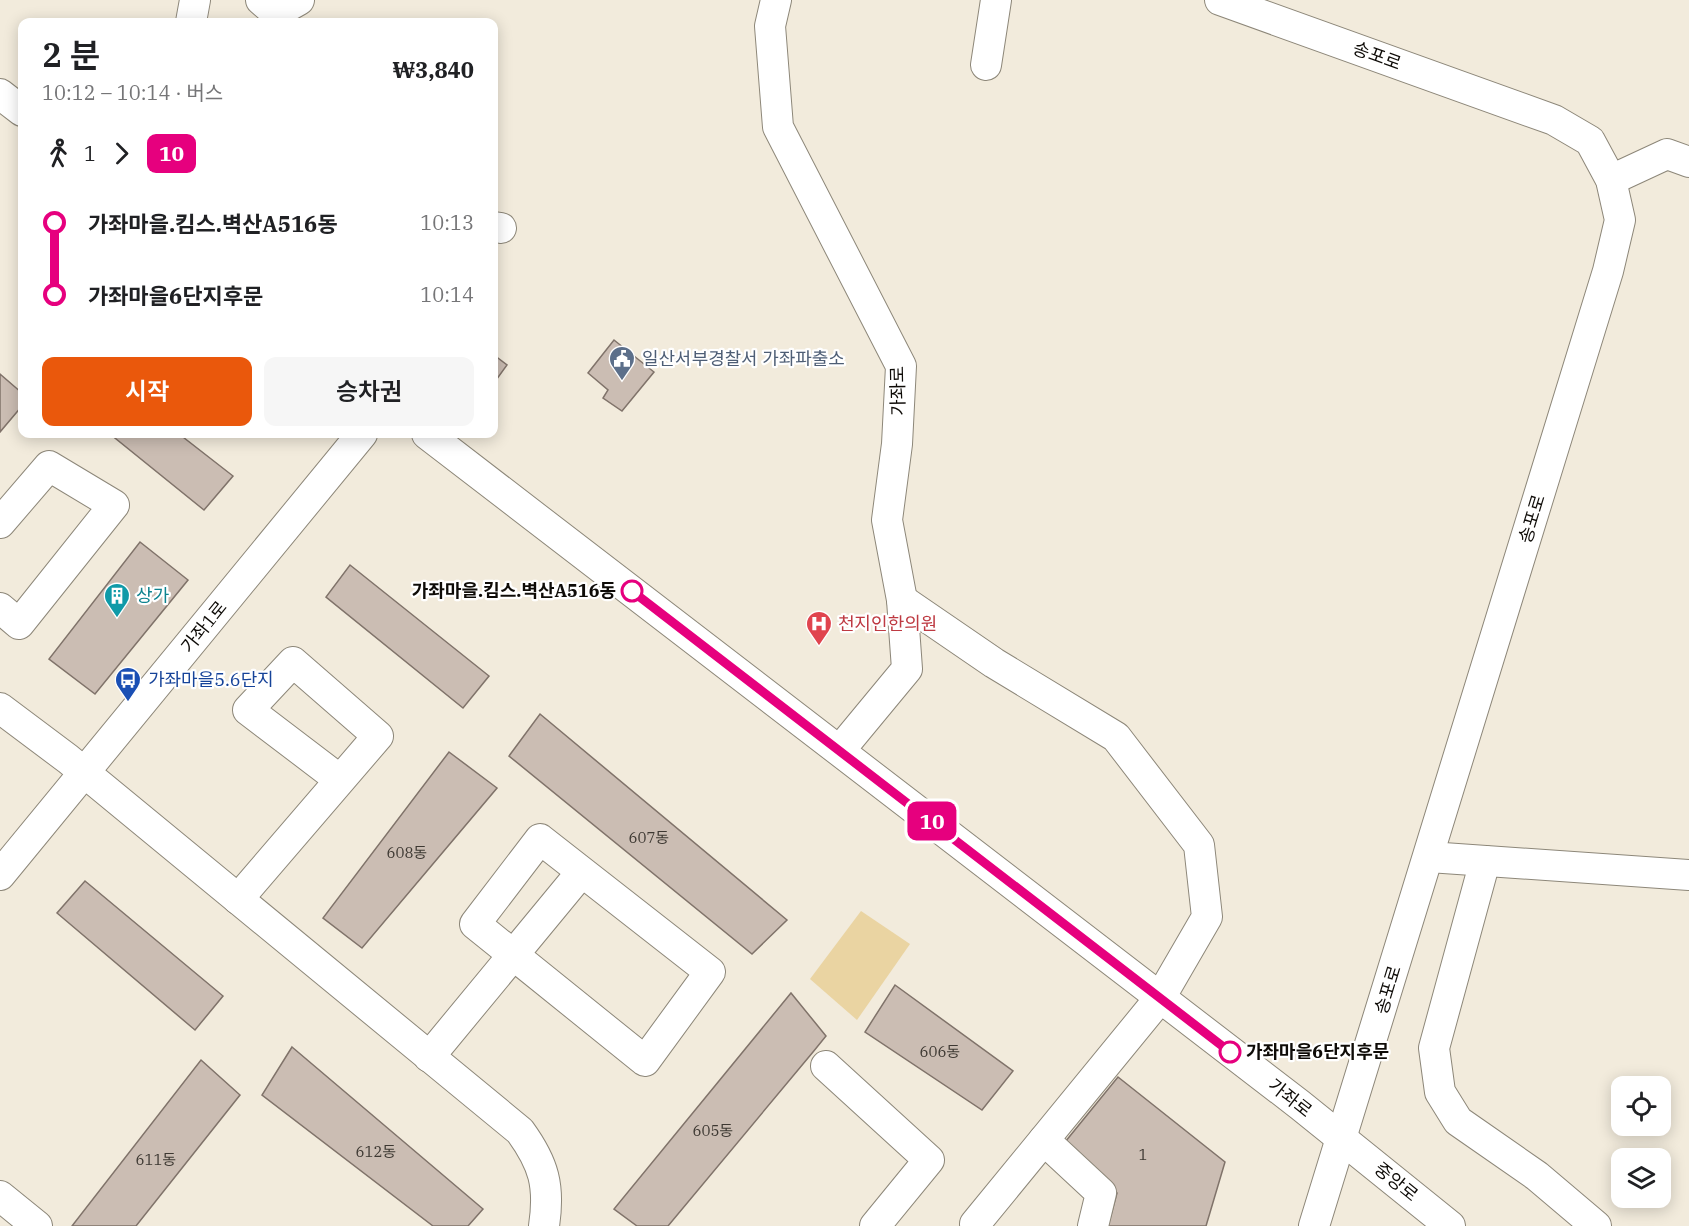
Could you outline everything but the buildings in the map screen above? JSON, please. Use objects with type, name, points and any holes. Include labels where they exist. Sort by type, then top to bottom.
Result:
[{"type":"street","points":[[192,18],[195,0]]},
{"type":"street","points":[[261,0],[276,13],[299,0]]},
{"type":"street","name":"가좌로","points":[[776,0],[770,26],[778,127],[901,366],[897,444],[887,520],[902,600],[907,669],[840,750]]},
{"type":"street","points":[[986,65],[996,0]]},
{"type":"street","name":"송포로","points":[[1220,0],[1554,120],[1590,141],[1611,180],[1620,220],[1608,271],[1430,857],[1314,1226]]},
{"type":"street","points":[[0,94],[18,108]]},
{"type":"street","points":[[1611,180],[1667,154],[1689,162]]},
{"type":"street","name":"가좌1로","points":[[0,875],[359,438]]},
{"type":"street","name":"가좌로","points":[[432,438],[1342,1138]]},
{"type":"street","points":[[0,523],[49,466],[114,505],[19,624],[0,608]]},
{"type":"street","points":[[902,600],[994,663],[1116,737],[1199,845],[1207,917],[1160,998],[975,1224]]},
{"type":"street","points":[[0,708],[84,773],[520,1131],[535,1152],[546,1184],[548,1202],[544,1226]]},
{"type":"street","points":[[238,899],[340,780]]},
{"type":"street","points":[[540,839],[580,874],[710,972],[645,1061],[475,924],[540,839]]},
{"type":"street","points":[[1430,857],[1689,875]]},
{"type":"street","points":[[1485,861],[1434,1048],[1440,1092],[1458,1120],[1537,1176],[1596,1226]]},
{"type":"street","points":[[429,1057],[580,874]]},
{"type":"street","points":[[826,1066],[929,1160],[875,1226]]},
{"type":"street","name":"중앙로","points":[[1342,1138],[1450,1226]]},
{"type":"street","points":[[1044,1140],[1101,1193],[1093,1226]]},
{"type":"street","points":[[0,1196],[37,1226]]},
{"type":"shaded area","points":[[861,911],[910,944],[857,1020],[810,979]]},
{"type":"bus line","name":"10","points":[[632,591],[1230,1052]]},
{"type":"place","name":"일산서부경찰서 가좌파출소","points":[[622,382]]},
{"type":"place","name":"가좌마을.킴스.벽산A516동","points":[[632,591]]},
{"type":"place","name":"상가","points":[[117,619]]},
{"type":"place","name":"천지인한의원","points":[[819,647]]},
{"type":"place","name":"가좌마을5.6단지","points":[[128,703]]},
{"type":"place","name":"가좌마을6단지후문","points":[[1230,1052]]}]
